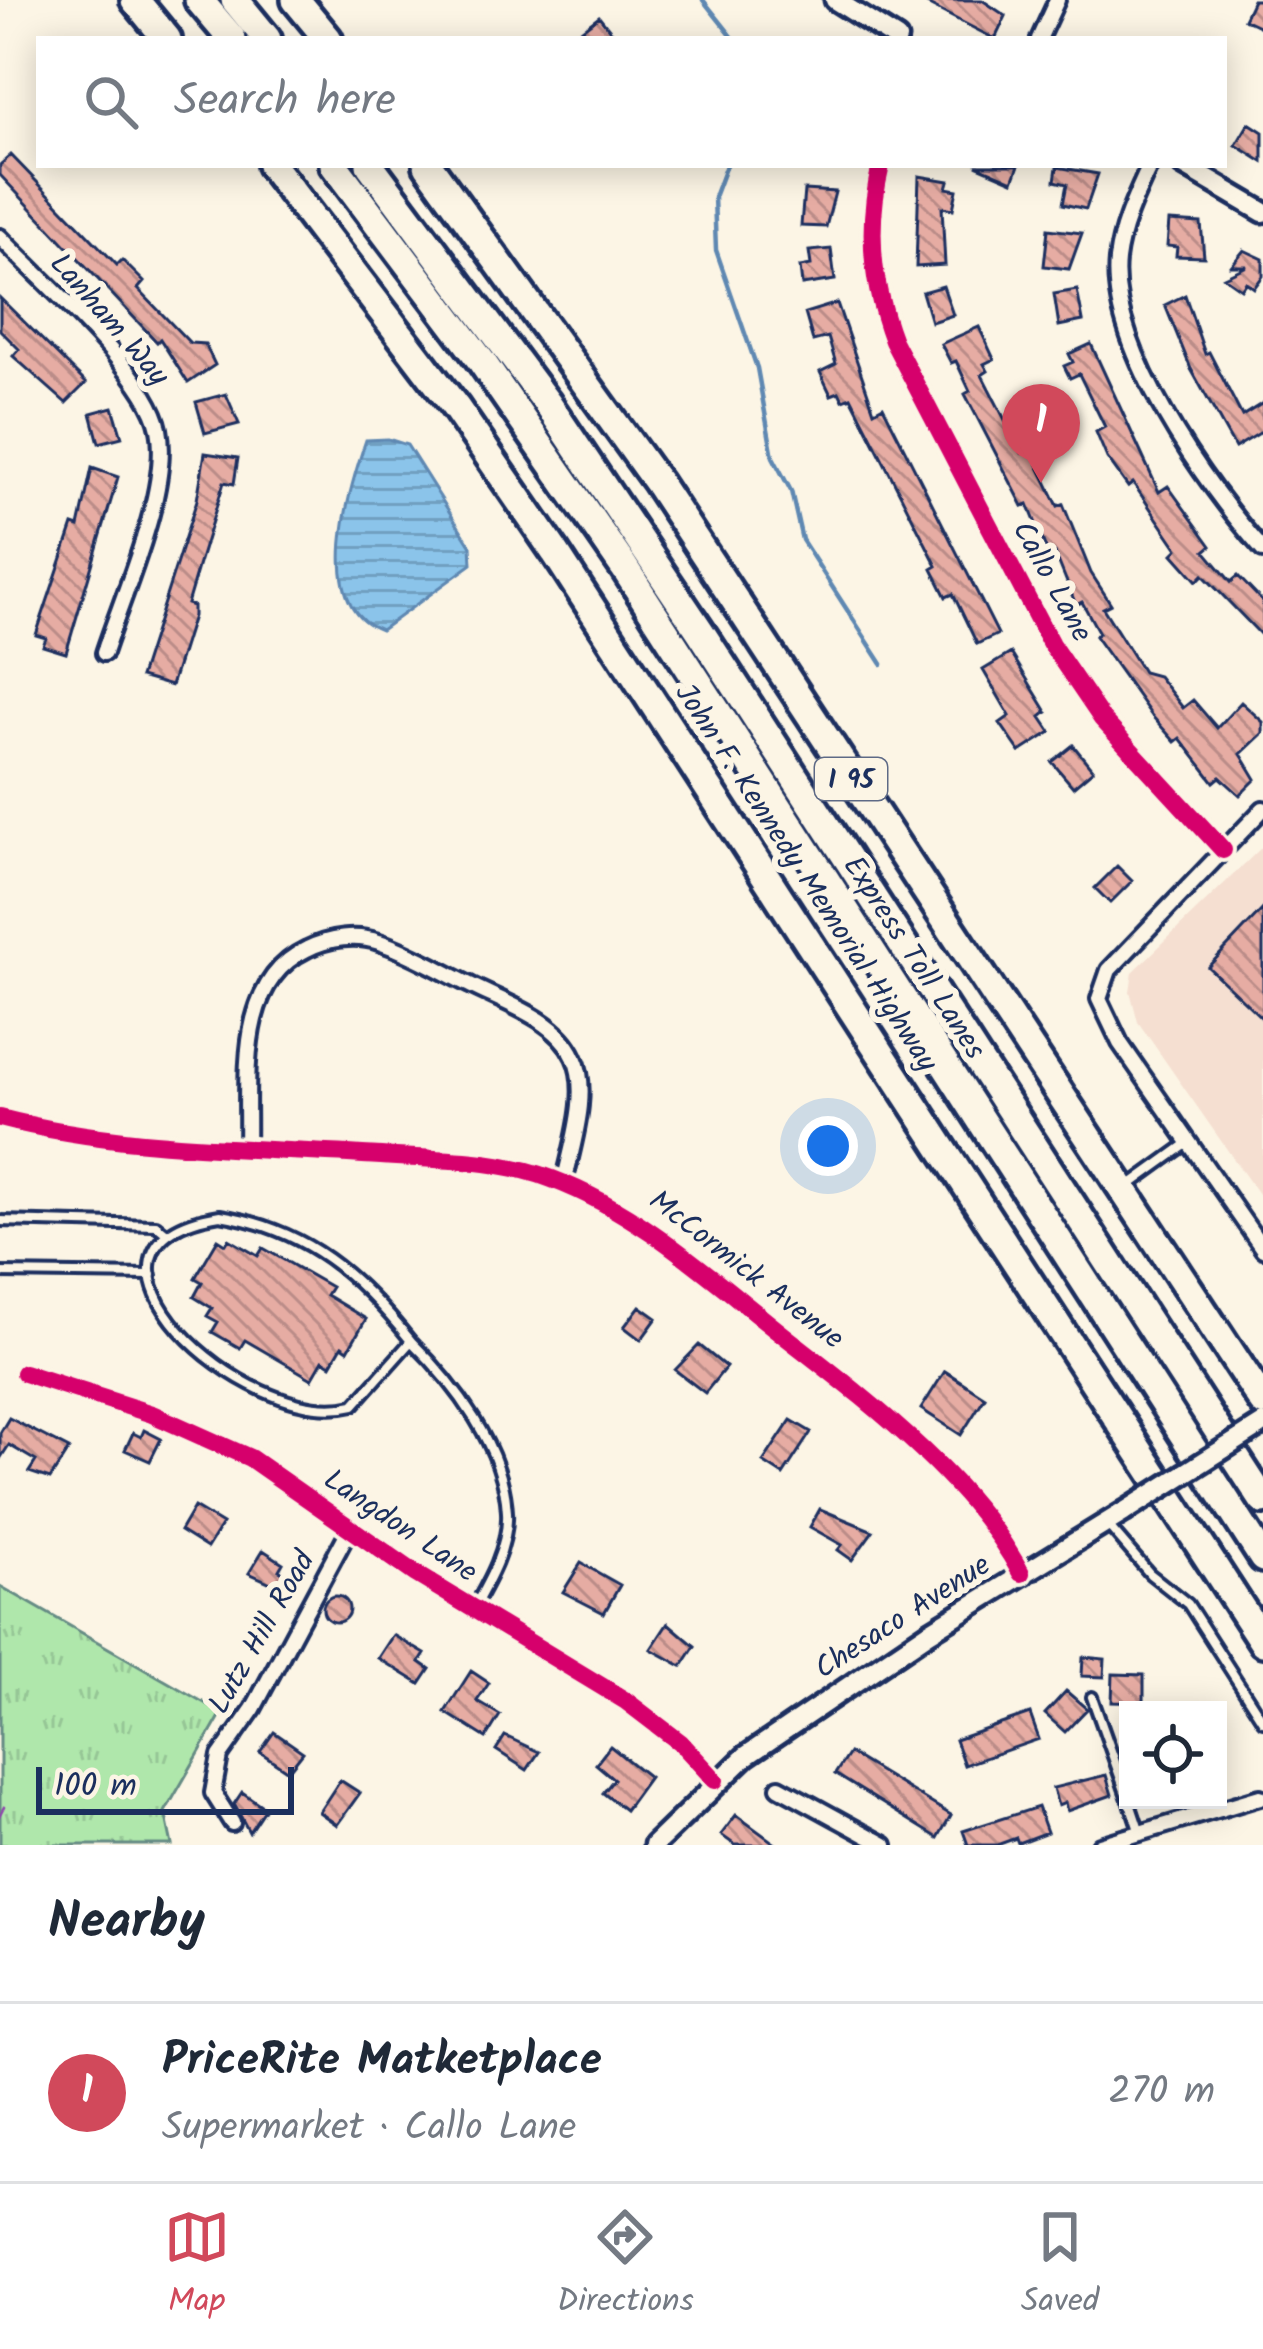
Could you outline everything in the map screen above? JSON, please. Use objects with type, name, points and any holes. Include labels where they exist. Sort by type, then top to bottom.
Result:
[{"type":"highway","points":[[134,0],[164,36]]},
{"type":"highway","points":[[199,0],[229,36]]},
{"type":"highway","points":[[235,0],[265,36]]},
{"type":"highway","points":[[296,0],[326,36]]},
{"type":"highway","name":"John F. Kennedy Memorial Highway","points":[[273,168],[443,390],[555,552],[1263,1642]]},
{"type":"highway","name":"Express Toll Lanes","points":[[336,168],[589,514],[1263,1558]]},
{"type":"highway","name":"Express Toll Lanes","points":[[372,168],[547,403],[700,631],[1263,1499]]},
{"type":"highway","name":"I 95","points":[[430,168],[657,482],[1263,1402]]},
{"type":"street","points":[[835,0],[892,36]]},
{"type":"street","points":[[1040,36],[1057,0]]},
{"type":"street","name":"Callo Lane","points":[[881,168],[871,248],[881,308],[893,341],[1051,644],[1102,719],[1223,850]]},
{"type":"street","points":[[1149,168],[1121,235],[1117,287],[1122,317],[1184,446],[1263,550]]},
{"type":"street","points":[[1188,168],[1263,212]]},
{"type":"street","name":"Lanham Way","points":[[0,237],[136,383],[159,428],[152,502],[104,653]]},
{"type":"street","points":[[1263,809],[1120,957],[1100,988],[1108,1025],[1263,1249]]},
{"type":"street","points":[[247,1147],[251,1033],[266,986],[296,954],[340,938],[361,938],[409,955],[528,1014],[562,1039],[576,1059],[580,1081],[564,1184]]},
{"type":"street","name":"McCormick Avenue","points":[[0,1118],[83,1137],[484,1162],[564,1184],[621,1209],[849,1388],[949,1479],[1003,1540],[1021,1574]]},
{"type":"street","name":"Langdon Lane","points":[[24,1373],[152,1414],[250,1458],[350,1530],[626,1701],[681,1743],[715,1780]]},
{"type":"street","name":"Chesaco Avenue","points":[[654,1845],[715,1780],[1021,1574],[1263,1424]]},
{"type":"street","name":"Lutz Hill Road","points":[[232,1823],[212,1793],[217,1763],[253,1708],[350,1530]]},
{"type":"street","points":[[779,1787],[885,1845]]},
{"type":"street","points":[[1100,1845],[1139,1830],[1261,1800]]},
{"type":"lane","points":[[1124,1189],[1189,1142]]},
{"type":"lane","points":[[411,1342],[354,1405],[334,1410],[312,1407],[285,1400],[205,1360],[161,1310],[151,1275],[167,1234],[178,1224],[220,1215],[281,1229],[363,1283],[452,1384],[501,1484],[505,1536],[473,1609]]},
{"type":"lane","points":[[0,1221],[155,1225],[167,1234]]},
{"type":"lane","points":[[0,1273],[151,1275]]},
{"type":"lane","points":[[1106,1523],[1150,1574],[1188,1604],[1263,1721]]},
{"type":"lane","points":[[1092,1697],[1119,1774]]},
{"type":"lane","points":[[1132,1809],[1139,1830]]},
{"type":"shaded area","points":[[1263,846],[1263,1201],[1138,1022],[1130,991],[1133,972]]},
{"type":"green space","points":[[0,1586],[222,1713],[165,1812],[172,1845],[0,1845]]},
{"type":"water","points":[[388,439],[407,445],[471,546],[472,564],[381,630],[360,617],[348,597],[342,544],[366,440]]},
{"type":"building","points":[[919,0],[982,0],[1006,16],[996,36]]},
{"type":"building","points":[[1253,0],[1263,0],[1263,28],[1244,19]]},
{"type":"building","points":[[599,16],[615,36],[573,36]]},
{"type":"building","points":[[1249,123],[1263,132],[1263,162],[1236,145]]},
{"type":"building","points":[[11,155],[117,265],[122,260],[144,282],[138,289],[190,343],[205,344],[215,365],[188,383],[160,339],[157,342],[0,175],[0,165]]},
{"type":"building","points":[[983,168],[1018,168],[1013,181]]},
{"type":"building","points":[[1057,168],[1098,174],[1086,209],[1063,204],[1067,184],[1055,181]]},
{"type":"building","points":[[919,176],[949,181],[947,188],[957,190],[953,209],[942,207],[945,265],[916,267]]},
{"type":"building","points":[[804,190],[835,192],[826,227],[801,226]]},
{"type":"building","points":[[1169,221],[1201,223],[1204,257],[1176,256],[1177,247],[1167,246]]},
{"type":"building","points":[[1048,229],[1082,233],[1069,269],[1044,266]]},
{"type":"building","points":[[831,249],[835,280],[802,285],[800,267],[811,265],[809,251]]},
{"type":"building","points":[[1244,250],[1263,259],[1263,276],[1254,288],[1246,282],[1241,289],[1224,277],[1247,266],[1231,266]]},
{"type":"building","points":[[943,286],[953,315],[931,322],[922,292]]},
{"type":"building","points":[[1077,290],[1083,321],[1059,326],[1054,294]]},
{"type":"building","points":[[1185,295],[1205,354],[1209,352],[1242,416],[1263,403],[1263,431],[1235,448],[1191,369],[1165,305]]},
{"type":"building","points":[[0,298],[86,383],[66,403],[13,356],[19,349],[0,330]]},
{"type":"building","points":[[837,303],[874,411],[883,406],[998,634],[977,644],[953,594],[946,597],[932,569],[937,566],[851,397],[843,400],[839,392],[831,395],[820,372],[836,364],[828,337],[813,341],[805,313]]},
{"type":"building","points":[[979,327],[994,359],[984,364],[988,371],[982,375],[1022,453],[1044,448],[1049,460],[1038,465],[1058,506],[1063,504],[1091,573],[1111,604],[1103,608],[1143,672],[1158,676],[1183,708],[1193,700],[1217,728],[1241,702],[1263,722],[1263,733],[1241,754],[1256,779],[1240,795],[1220,777],[1214,782],[1180,738],[1175,742],[1152,716],[1095,636],[1099,633],[1082,602],[1076,605],[1055,553],[1049,556],[1028,504],[1023,506],[965,394],[970,391],[956,361],[951,363],[941,344]]},
{"type":"building","points":[[1091,344],[1159,492],[1168,486],[1211,546],[1205,551],[1231,582],[1238,576],[1263,602],[1263,637],[1203,575],[1197,581],[1173,554],[1178,549],[1133,483],[1128,487],[1107,458],[1096,432],[1105,427],[1079,374],[1070,378],[1064,366],[1073,362],[1069,354]]},
{"type":"building","points":[[226,394],[239,424],[205,433],[196,402]]},
{"type":"building","points":[[113,407],[122,437],[99,443],[91,413]]},
{"type":"building","points":[[205,453],[238,458],[234,484],[224,482],[187,604],[193,606],[193,616],[171,686],[140,677],[197,500]]},
{"type":"building","points":[[92,468],[118,477],[66,653],[43,646],[46,638],[36,635],[73,525],[79,527]]},
{"type":"building","points":[[1011,653],[1047,712],[1041,717],[1051,732],[1020,752],[1000,723],[1010,716],[983,670]]},
{"type":"building","points":[[1073,745],[1093,770],[1073,787],[1052,762]]},
{"type":"building","points":[[1117,866],[1132,881],[1110,903],[1095,888]]},
{"type":"building","points":[[1263,909],[1263,1019],[1208,967]]},
{"type":"building","points":[[218,1239],[226,1244],[229,1239],[258,1256],[263,1248],[331,1287],[326,1295],[366,1319],[348,1350],[342,1346],[331,1365],[323,1360],[312,1379],[245,1340],[240,1348],[212,1332],[218,1322],[207,1316],[212,1308],[194,1297],[202,1282],[195,1278]]},
{"type":"building","points":[[640,1306],[657,1318],[641,1340],[624,1327]]},
{"type":"building","points":[[699,1345],[726,1367],[705,1393],[675,1370]]},
{"type":"building","points":[[945,1371],[985,1397],[961,1435],[921,1409]]},
{"type":"building","points":[[9,1418],[69,1449],[50,1479],[29,1472],[36,1461],[9,1445],[0,1459],[0,1433]]},
{"type":"building","points":[[791,1420],[811,1432],[783,1475],[763,1462]]},
{"type":"building","points":[[144,1430],[161,1439],[150,1461],[125,1450],[133,1433],[141,1437]]},
{"type":"building","points":[[194,1507],[222,1524],[207,1548],[180,1531]]},
{"type":"building","points":[[820,1509],[873,1531],[852,1560],[838,1550],[842,1545],[810,1527]]},
{"type":"building","points":[[263,1550],[283,1563],[279,1570],[290,1576],[282,1588],[249,1573]]},
{"type":"building","points":[[581,1563],[620,1585],[604,1613],[563,1592]]},
{"type":"building","points":[[336,1596],[349,1609],[336,1622],[323,1609]]},
{"type":"building","points":[[668,1623],[695,1646],[682,1666],[651,1649]]},
{"type":"building","points":[[393,1635],[425,1654],[420,1662],[430,1669],[420,1684],[378,1658]]},
{"type":"building","points":[[1083,1657],[1105,1659],[1104,1677],[1082,1676]]},
{"type":"building","points":[[471,1671],[489,1683],[477,1701],[500,1715],[486,1738],[445,1712]]},
{"type":"building","points":[[1113,1674],[1144,1675],[1144,1701],[1112,1702]]},
{"type":"building","points":[[1066,1691],[1087,1709],[1065,1732],[1045,1714]]},
{"type":"building","points":[[1030,1714],[1039,1739],[964,1765],[955,1740]]},
{"type":"building","points":[[274,1732],[303,1752],[288,1771],[260,1752]]},
{"type":"building","points":[[505,1736],[539,1752],[527,1770],[496,1750]]},
{"type":"building","points":[[610,1746],[649,1777],[625,1810],[603,1793],[614,1779],[596,1764]]},
{"type":"building","points":[[849,1753],[951,1815],[938,1838],[835,1774]]},
{"type":"building","points":[[1106,1775],[1112,1795],[1067,1811],[1065,1803],[1058,1806],[1053,1788]]},
{"type":"building","points":[[340,1780],[360,1793],[337,1825],[319,1812]]},
{"type":"building","points":[[242,1792],[265,1808],[249,1832],[234,1804]]},
{"type":"building","points":[[1038,1807],[1047,1832],[1018,1843],[1016,1838],[997,1845],[968,1845],[963,1831]]},
{"type":"building","points":[[736,1815],[777,1845],[735,1845],[721,1835]]},
{"type":"waterway","points":[[703,0],[732,36]]},
{"type":"waterway","points":[[725,168],[714,197],[716,250],[757,368],[773,457],[791,491],[802,540],[882,664]]},
{"type":"cycle path","points":[[880,168],[873,210],[873,254],[893,341],[1051,644],[1102,719],[1223,850]]},
{"type":"cycle path","points":[[0,1118],[141,1142],[489,1164],[531,1172],[587,1194],[681,1254],[892,1422],[977,1508],[1021,1573]]},
{"type":"cycle path","points":[[24,1373],[152,1414],[250,1458],[416,1574],[626,1701],[681,1743],[715,1780]]},
{"type":"place","name":"PriceRite Matketplace","points":[[1041,483]]}]
